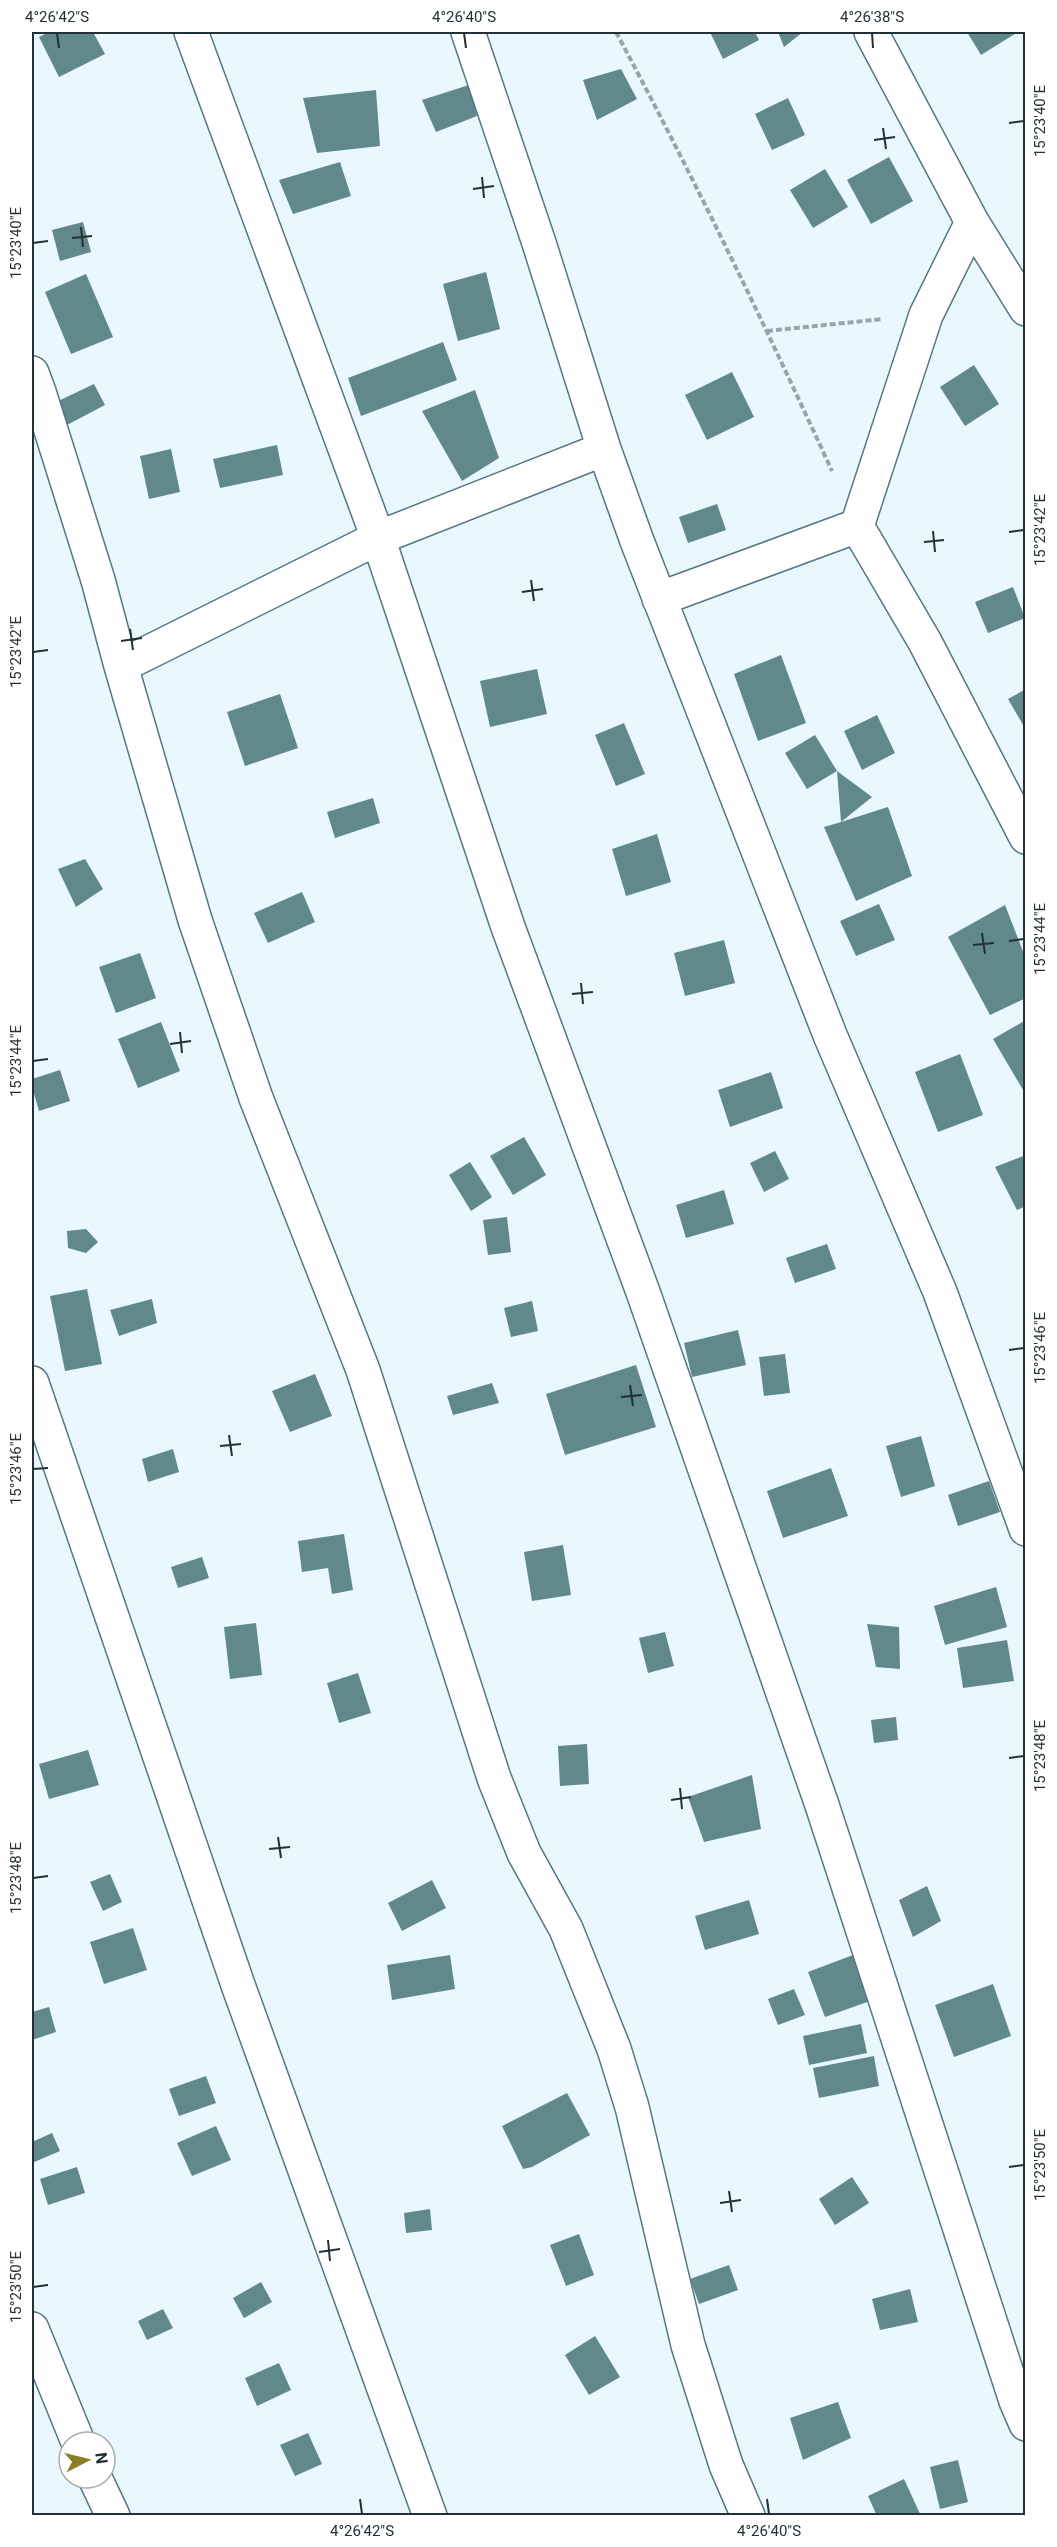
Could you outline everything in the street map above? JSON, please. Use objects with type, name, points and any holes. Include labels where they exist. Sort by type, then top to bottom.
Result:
[{"type":"street","points":[[191,32],[378,538],[508,927],[643,1292],[822,1805],[1016,2401],[1026,2424]]},
{"type":"street","points":[[468,32],[539,243],[604,449],[659,599],[830,1035],[940,1292],[1026,1529]]},
{"type":"street","points":[[871,32],[972,222],[1026,309]]},
{"type":"street","points":[[972,222],[926,315],[857,526],[925,642],[1026,837]]},
{"type":"street","points":[[32,429],[35,383]]},
{"type":"street","points":[[35,383],[98,580],[199,931],[256,1098],[363,1370],[494,1778],[524,1853],[566,1929],[614,2049],[632,2107],[688,2345],[726,2465],[748,2516]]},
{"type":"street","points":[[121,666],[378,538],[604,449]]},
{"type":"street","points":[[659,599],[857,526]]},
{"type":"street","points":[[32,1383],[238,1985],[430,2516]]},
{"type":"street","points":[[32,2328],[73,2430]]},
{"type":"street","points":[[101,2490],[113,2516]]},
{"type":"path","points":[[616,32],[767,330],[832,472]]},
{"type":"path","points":[[767,330],[926,315]]},
{"type":"building","points":[[49,32],[93,32],[105,54],[59,77],[39,37]]},
{"type":"building","points":[[710,32],[755,32],[759,40],[723,59]]},
{"type":"building","points":[[778,32],[803,32],[784,47]]},
{"type":"building","points":[[967,32],[1018,32],[981,55]]},
{"type":"building","points":[[621,69],[637,99],[597,120],[583,80]]},
{"type":"building","points":[[469,85],[477,116],[436,132],[422,100]]},
{"type":"building","points":[[376,90],[380,146],[317,153],[303,98]]},
{"type":"building","points":[[788,98],[805,135],[772,150],[755,114]]},
{"type":"building","points":[[889,157],[913,201],[871,224],[847,180]]},
{"type":"building","points":[[340,162],[351,196],[293,214],[279,180]]},
{"type":"building","points":[[825,169],[848,207],[813,228],[790,190]]},
{"type":"building","points":[[83,222],[91,252],[60,261],[52,230]]},
{"type":"building","points":[[486,272],[500,329],[458,341],[443,284]]},
{"type":"building","points":[[86,274],[113,337],[71,354],[45,292]]},
{"type":"building","points":[[443,342],[457,380],[361,416],[348,378]]},
{"type":"building","points":[[974,365],[999,404],[965,426],[940,387]]},
{"type":"building","points":[[732,372],[754,417],[707,440],[685,395]]},
{"type":"building","points":[[94,384],[105,405],[65,426],[54,403]]},
{"type":"building","points":[[475,390],[499,458],[462,481],[422,411]]},
{"type":"building","points":[[277,445],[283,475],[220,488],[213,459]]},
{"type":"building","points":[[171,449],[180,492],[149,499],[140,456]]},
{"type":"building","points":[[717,504],[726,530],[688,543],[679,517]]},
{"type":"building","points":[[1013,587],[1025,618],[988,633],[975,602]]},
{"type":"building","points":[[781,655],[806,723],[758,741],[734,674]]},
{"type":"building","points":[[537,669],[547,714],[490,727],[480,681]]},
{"type":"building","points":[[1026,689],[1026,730],[1008,699]]},
{"type":"building","points":[[280,694],[298,748],[245,766],[227,712]]},
{"type":"building","points":[[877,715],[895,753],[862,770],[844,731]]},
{"type":"building","points":[[624,723],[645,774],[616,786],[595,735]]},
{"type":"building","points":[[815,735],[837,771],[807,789],[785,753]]},
{"type":"building","points":[[837,771],[872,797],[841,822]]},
{"type":"building","points":[[373,798],[380,823],[335,838],[327,812]]},
{"type":"building","points":[[888,807],[912,876],[856,901],[824,827]]},
{"type":"building","points":[[657,834],[671,882],[626,896],[612,849]]},
{"type":"building","points":[[85,859],[103,889],[76,907],[58,869]]},
{"type":"building","points":[[302,892],[315,922],[268,943],[254,913]]},
{"type":"building","points":[[879,904],[895,940],[856,956],[840,921]]},
{"type":"building","points":[[1005,905],[1026,959],[1026,998],[990,1015],[948,937]]},
{"type":"building","points":[[724,940],[735,983],[685,996],[674,953]]},
{"type":"building","points":[[140,953],[156,998],[116,1013],[99,967]]},
{"type":"building","points":[[1026,1020],[1026,1095],[993,1039]]},
{"type":"building","points":[[161,1022],[180,1071],[138,1088],[118,1039]]},
{"type":"building","points":[[960,1054],[983,1115],[938,1132],[915,1072]]},
{"type":"building","points":[[60,1070],[70,1101],[39,1111],[32,1079]]},
{"type":"building","points":[[771,1072],[783,1108],[730,1127],[718,1090]]},
{"type":"building","points":[[524,1137],[546,1175],[513,1195],[490,1156]]},
{"type":"building","points":[[775,1151],[789,1179],[764,1192],[750,1163]]},
{"type":"building","points":[[1026,1155],[1026,1206],[1017,1210],[995,1167]]},
{"type":"building","points":[[470,1162],[492,1197],[471,1211],[449,1175]]},
{"type":"building","points":[[724,1190],[734,1224],[686,1238],[676,1205]]},
{"type":"building","points":[[507,1217],[511,1252],[488,1255],[483,1220]]},
{"type":"building","points":[[86,1229],[98,1242],[86,1253],[68,1248],[67,1231]]},
{"type":"building","points":[[827,1244],[836,1269],[795,1283],[786,1258]]},
{"type":"building","points":[[87,1289],[102,1364],[65,1371],[50,1296]]},
{"type":"building","points":[[152,1299],[157,1323],[119,1336],[110,1310]]},
{"type":"building","points":[[532,1301],[538,1331],[511,1337],[504,1308]]},
{"type":"building","points":[[738,1330],[746,1365],[692,1377],[684,1343]]},
{"type":"building","points":[[785,1354],[790,1393],[764,1396],[759,1357]]},
{"type":"building","points":[[636,1365],[656,1427],[565,1455],[546,1394]]},
{"type":"building","points":[[315,1374],[332,1416],[290,1432],[272,1391]]},
{"type":"building","points":[[492,1383],[499,1403],[453,1415],[447,1396]]},
{"type":"building","points":[[921,1436],[935,1486],[901,1497],[886,1446]]},
{"type":"building","points":[[173,1449],[179,1472],[148,1482],[142,1459]]},
{"type":"building","points":[[831,1468],[848,1516],[783,1538],[767,1491]]},
{"type":"building","points":[[989,1481],[1000,1512],[958,1526],[948,1495]]},
{"type":"building","points":[[344,1534],[353,1590],[332,1594],[328,1568],[302,1572],[298,1541]]},
{"type":"building","points":[[563,1545],[571,1595],[532,1601],[524,1552]]},
{"type":"building","points":[[202,1557],[209,1578],[178,1588],[171,1567]]},
{"type":"building","points":[[996,1587],[1007,1627],[945,1645],[934,1606]]},
{"type":"building","points":[[256,1623],[262,1675],[230,1679],[224,1627]]},
{"type":"building","points":[[867,1624],[899,1627],[900,1669],[876,1667]]},
{"type":"building","points":[[665,1632],[674,1666],[648,1673],[639,1638]]},
{"type":"building","points":[[1007,1640],[1014,1681],[963,1688],[957,1648]]},
{"type":"building","points":[[358,1673],[371,1713],[339,1723],[327,1683]]},
{"type":"building","points":[[896,1717],[898,1740],[874,1743],[871,1720]]},
{"type":"building","points":[[587,1744],[589,1784],[560,1786],[558,1746]]},
{"type":"building","points":[[88,1750],[99,1785],[49,1799],[39,1764]]},
{"type":"building","points":[[752,1775],[761,1829],[704,1842],[688,1797]]},
{"type":"building","points":[[110,1874],[122,1902],[103,1911],[90,1882]]},
{"type":"building","points":[[432,1880],[446,1908],[402,1931],[388,1903]]},
{"type":"building","points":[[927,1886],[941,1921],[913,1937],[899,1900]]},
{"type":"building","points":[[749,1900],[759,1934],[705,1950],[695,1916]]},
{"type":"building","points":[[133,1928],[147,1970],[104,1984],[90,1942]]},
{"type":"building","points":[[450,1955],[455,1989],[392,2000],[387,1965]]},
{"type":"building","points":[[853,1955],[870,2001],[825,2017],[808,1972]]},
{"type":"building","points":[[993,1984],[1011,2036],[954,2057],[935,2005]]},
{"type":"building","points":[[794,1989],[805,2015],[778,2025],[768,1999]]},
{"type":"building","points":[[49,2007],[56,2032],[32,2040],[32,2012]]},
{"type":"building","points":[[861,2024],[867,2053],[809,2065],[803,2036]]},
{"type":"building","points":[[874,2056],[879,2086],[819,2098],[813,2068]]},
{"type":"building","points":[[206,2076],[216,2103],[179,2116],[169,2089]]},
{"type":"building","points":[[567,2093],[590,2135],[532,2167],[523,2169],[502,2126]]},
{"type":"building","points":[[216,2126],[231,2160],[192,2176],[177,2143]]},
{"type":"building","points":[[52,2133],[60,2151],[32,2163],[32,2142]]},
{"type":"building","points":[[77,2167],[85,2193],[48,2205],[40,2179]]},
{"type":"building","points":[[852,2177],[869,2203],[835,2225],[819,2199]]},
{"type":"building","points":[[430,2209],[432,2230],[406,2233],[404,2213]]},
{"type":"building","points":[[579,2234],[594,2275],[566,2286],[550,2245]]},
{"type":"building","points":[[729,2265],[738,2290],[699,2304],[690,2279]]},
{"type":"building","points":[[261,2282],[272,2302],[244,2318],[233,2298]]},
{"type":"building","points":[[910,2289],[918,2322],[880,2330],[872,2299]]},
{"type":"building","points":[[163,2309],[173,2328],[147,2340],[138,2321]]},
{"type":"building","points":[[595,2336],[620,2377],[589,2395],[565,2355]]},
{"type":"building","points":[[279,2363],[291,2390],[257,2406],[245,2378]]},
{"type":"building","points":[[838,2402],[851,2438],[803,2460],[790,2418]]},
{"type":"building","points":[[308,2433],[322,2464],[295,2476],[280,2445]]},
{"type":"building","points":[[958,2460],[968,2502],[940,2509],[930,2467]]},
{"type":"building","points":[[904,2479],[921,2516],[877,2516],[868,2496]]}]
